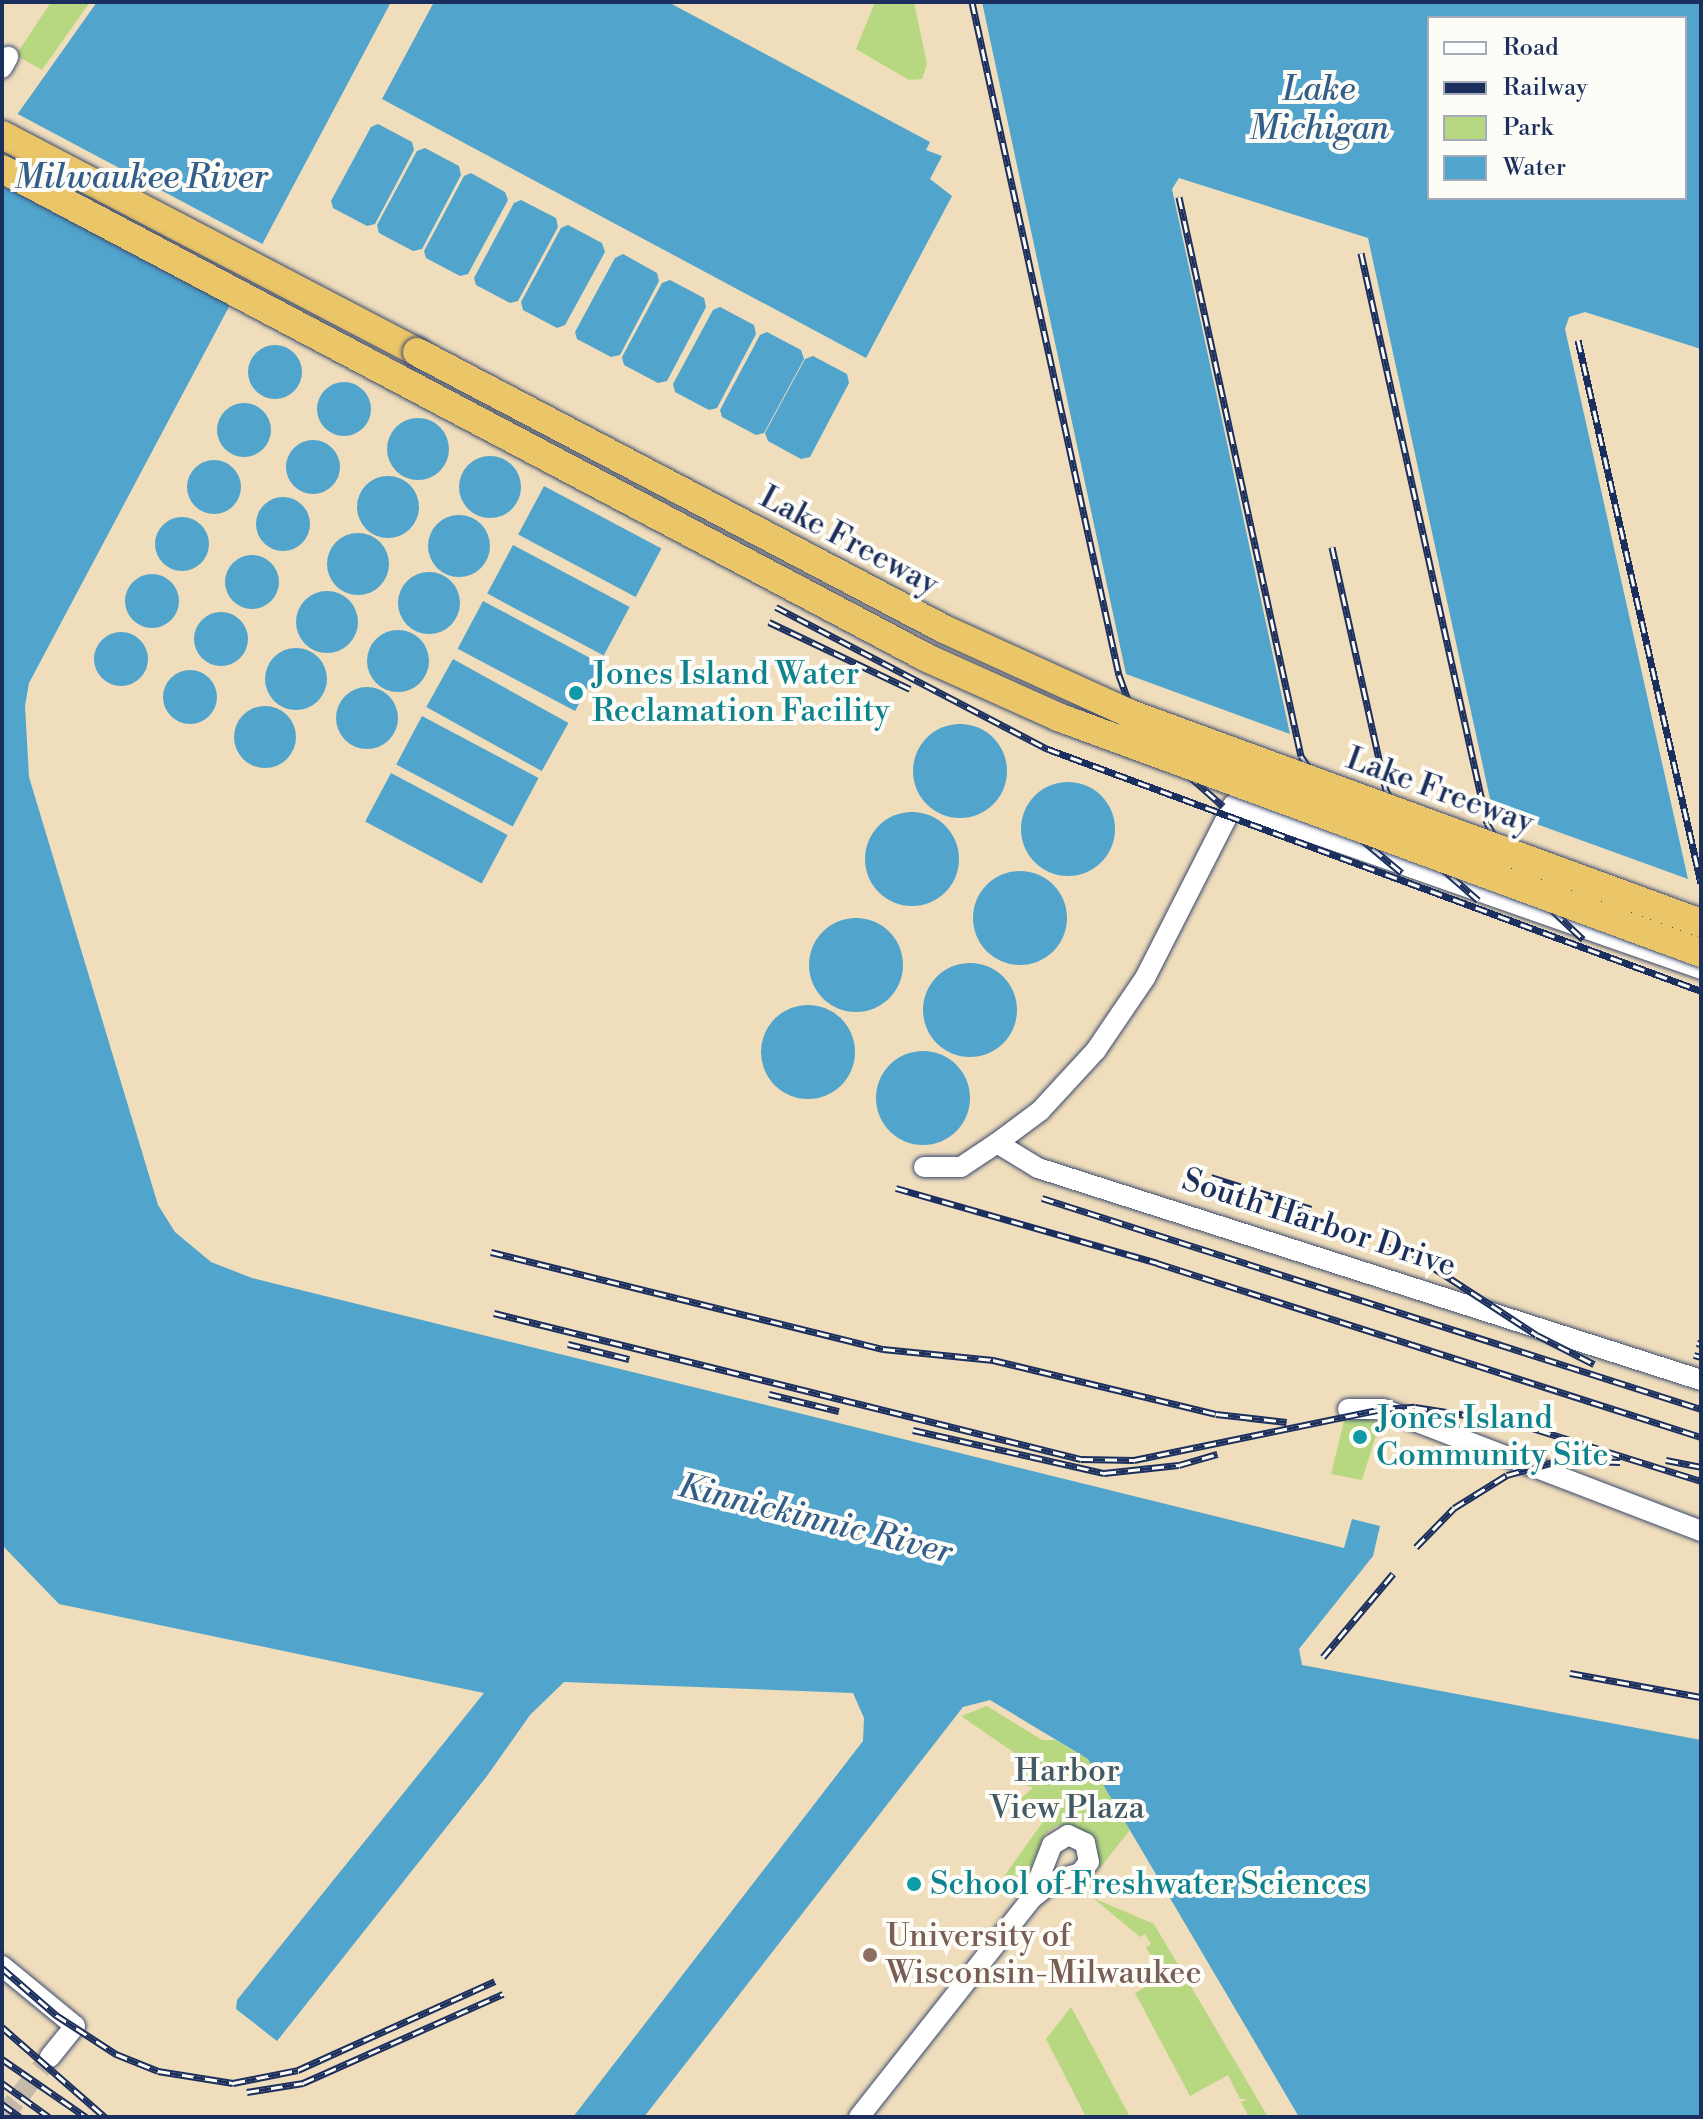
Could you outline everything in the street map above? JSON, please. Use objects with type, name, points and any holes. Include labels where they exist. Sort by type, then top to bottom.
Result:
[{"type":"highway","name":"Lake Freeway","points":[[2,135],[944,629],[1128,713],[1701,923]]},
{"type":"highway","name":"Lake Freeway","points":[[2,169],[927,658],[1058,717],[1701,953]]},
{"type":"street","points":[[924,1167],[961,1167],[997,1143],[1040,1111],[1096,1050],[1145,978],[1233,805],[1701,969]]},
{"type":"street","name":"South Harbor Drive","points":[[997,1143],[1038,1168],[1114,1188],[1701,1380]]},
{"type":"street","points":[[1348,1409],[1383,1409],[1701,1531]]},
{"type":"street","points":[[859,2117],[1031,1899]]},
{"type":"street","points":[[2,1966],[75,2026],[50,2057]]},
{"type":"green space","points":[[51,2],[90,2],[42,70],[16,55]]},
{"type":"green space","points":[[875,2],[914,2],[927,64],[922,79],[909,80],[856,49]]},
{"type":"green space","points":[[1367,1419],[1380,1422],[1362,1480],[1331,1474],[1344,1421]]},
{"type":"green space","name":"Harbor View Plaza","points":[[987,1706],[1042,1740],[1055,1740],[1088,1759],[1130,1830],[1100,1868],[1088,1834],[1057,1825],[1045,1834],[1029,1872],[1000,1882],[1045,1819],[1020,1799],[1033,1788],[1017,1782],[1027,1768],[1019,1756],[961,1716]]},
{"type":"green space","points":[[1093,1898],[1154,1924],[1268,2117],[1249,2117],[1241,2102],[1247,2099],[1240,2099],[1228,2075],[1190,2096],[1135,1993],[1165,1976],[1146,1948],[1151,1944],[1145,1934],[1140,1937]]},
{"type":"green space","points":[[1071,2007],[1130,2117],[1086,2117],[1046,2039]]},
{"type":"water","name":"Kinnickinnic River","points":[[97,2],[391,2],[29,683],[25,706],[29,777],[158,1205],[175,1232],[211,1262],[252,1278],[1344,1548],[1352,1519],[1380,1526],[1373,1556],[1299,1649],[1302,1665],[1701,1740],[1701,2117],[1299,2117],[1088,1759],[990,1700],[963,1707],[644,2117],[573,2117],[863,1741],[864,1718],[853,1693],[564,1682],[530,1715],[487,1776],[277,2041],[236,2009],[237,2000],[484,1693],[59,1604],[2,1545],[2,136]]},
{"type":"water","points":[[434,2],[668,2],[930,142],[926,150],[942,156],[930,179],[952,196],[866,358],[382,99]]},
{"type":"water","name":"Lake Michigan","points":[[982,2],[1701,2],[1701,349],[1585,312],[1569,317],[1565,329],[1688,879],[1492,808],[1368,238],[1179,178],[1172,189],[1290,734],[1126,674]]},
{"type":"water","points":[[378,124],[412,142],[414,150],[375,224],[367,226],[333,208],[331,201],[371,127]]},
{"type":"water","points":[[425,148],[459,166],[461,175],[422,249],[413,251],[379,233],[377,225],[417,151]]},
{"type":"water","points":[[471,173],[505,192],[508,200],[468,274],[460,276],[426,258],[424,251],[464,176]]},
{"type":"water","points":[[521,200],[556,218],[558,227],[518,301],[510,303],[476,285],[474,278],[514,203]]},
{"type":"water","points":[[568,225],[602,243],[605,252],[565,325],[557,328],[523,310],[521,302],[561,228]]},
{"type":"water","points":[[623,254],[657,273],[659,281],[620,355],[611,357],[577,339],[575,332],[615,258]]},
{"type":"water","points":[[670,280],[704,298],[706,307],[667,381],[658,383],[624,365],[622,357],[662,283]]},
{"type":"water","points":[[720,307],[754,325],[756,334],[717,408],[709,410],[675,392],[673,384],[713,310]]},
{"type":"water","points":[[767,332],[801,350],[804,359],[764,433],[756,435],[722,417],[720,410],[760,335]]},
{"type":"water","points":[[275,345],[294,353],[302,372],[294,391],[275,399],[256,391],[248,372],[256,353]]},
{"type":"water","points":[[813,356],[847,374],[849,383],[810,457],[801,459],[768,441],[765,433],[805,359]]},
{"type":"water","points":[[344,382],[363,390],[371,409],[363,428],[344,436],[325,428],[317,409],[325,390]]},
{"type":"water","points":[[244,403],[263,411],[271,430],[263,449],[244,457],[225,449],[217,430],[225,411]]},
{"type":"water","points":[[412,418],[424,418],[440,427],[447,437],[447,461],[440,471],[424,480],[412,480],[392,466],[387,455],[387,443],[401,423]]},
{"type":"water","points":[[313,440],[332,448],[340,467],[332,486],[313,494],[294,486],[286,467],[294,448]]},
{"type":"water","points":[[484,456],[496,456],[512,465],[519,475],[519,499],[512,509],[496,518],[484,518],[464,504],[459,493],[459,481],[473,461]]},
{"type":"water","points":[[214,460],[233,468],[241,487],[233,506],[214,514],[195,506],[187,487],[195,468]]},
{"type":"water","points":[[382,476],[394,476],[410,485],[417,495],[417,519],[410,529],[394,538],[382,538],[362,524],[357,513],[357,501],[371,481]]},
{"type":"water","points":[[544,486],[661,548],[636,597],[518,535]]},
{"type":"water","points":[[283,497],[302,505],[310,524],[302,543],[283,551],[264,543],[256,524],[264,505]]},
{"type":"water","points":[[453,515],[465,515],[481,524],[488,534],[488,558],[481,568],[465,577],[453,577],[433,563],[428,552],[428,540],[442,520]]},
{"type":"water","points":[[182,517],[201,525],[209,544],[201,563],[182,571],[163,563],[155,544],[163,525]]},
{"type":"water","points":[[352,533],[364,533],[380,542],[387,552],[387,576],[380,586],[364,595],[352,595],[332,581],[327,570],[327,558],[341,538]]},
{"type":"water","points":[[513,545],[630,607],[604,656],[487,594]]},
{"type":"water","points":[[252,555],[271,563],[279,582],[271,601],[252,609],[233,601],[225,582],[233,563]]},
{"type":"water","points":[[423,572],[435,572],[451,581],[458,591],[458,615],[451,625],[435,634],[423,634],[403,620],[398,609],[398,597],[412,577]]},
{"type":"water","points":[[152,574],[171,582],[179,601],[171,620],[152,628],[133,620],[125,601],[133,582]]},
{"type":"water","points":[[321,591],[333,591],[349,600],[356,610],[356,634],[349,644],[333,653],[321,653],[301,639],[296,628],[296,616],[310,596]]},
{"type":"water","points":[[483,601],[600,663],[575,711],[458,649]]},
{"type":"water","points":[[221,612],[240,620],[248,639],[240,658],[221,666],[202,658],[194,639],[202,620]]},
{"type":"water","points":[[392,630],[404,630],[420,639],[427,649],[427,673],[420,683],[404,692],[392,692],[372,678],[367,667],[367,655],[381,635]]},
{"type":"water","points":[[121,632],[140,640],[148,659],[140,678],[121,686],[102,678],[94,659],[102,640]]},
{"type":"water","points":[[290,648],[302,648],[318,657],[325,667],[325,691],[318,701],[302,710],[290,710],[270,696],[265,685],[265,673],[279,653]]},
{"type":"water","points":[[453,659],[568,723],[542,771],[426,707]]},
{"type":"water","points":[[190,670],[209,678],[217,697],[209,716],[190,724],[171,716],[163,697],[171,678]]},
{"type":"water","points":[[361,687],[373,687],[389,696],[396,706],[396,730],[389,740],[373,749],[361,749],[341,735],[336,724],[336,712],[350,692]]},
{"type":"water","points":[[259,706],[271,706],[287,715],[294,725],[294,749],[287,759],[271,768],[259,768],[239,754],[234,743],[234,731],[248,711]]},
{"type":"water","points":[[422,716],[539,778],[513,827],[396,765]]},
{"type":"water","points":[[960,724],[978,728],[993,738],[1003,753],[1007,771],[1003,789],[993,804],[978,814],[960,818],[942,814],[927,804],[917,789],[913,771],[917,753],[927,738],[942,728]]},
{"type":"water","points":[[391,773],[508,835],[482,884],[365,822]]},
{"type":"water","points":[[1068,782],[1086,786],[1101,796],[1111,811],[1115,829],[1111,847],[1101,862],[1086,872],[1068,876],[1050,872],[1035,862],[1025,847],[1021,829],[1025,811],[1035,796],[1050,786]]},
{"type":"water","points":[[912,812],[930,816],[945,826],[955,841],[959,859],[955,877],[945,892],[930,902],[912,906],[894,902],[879,892],[869,877],[865,859],[869,841],[879,826],[894,816]]},
{"type":"water","points":[[1020,871],[1038,875],[1053,885],[1063,900],[1067,918],[1063,936],[1053,951],[1038,961],[1020,965],[1002,961],[987,951],[977,936],[973,918],[977,900],[987,885],[1002,875]]},
{"type":"water","points":[[856,918],[874,922],[889,932],[899,947],[903,965],[899,983],[889,998],[874,1008],[856,1012],[838,1008],[823,998],[813,983],[809,965],[813,947],[823,932],[838,922]]},
{"type":"water","points":[[970,963],[988,967],[1003,977],[1013,992],[1017,1010],[1013,1028],[1003,1043],[988,1053],[970,1057],[952,1053],[937,1043],[927,1028],[923,1010],[927,992],[937,977],[952,967]]},
{"type":"water","points":[[808,1005],[826,1009],[841,1019],[851,1034],[855,1052],[851,1070],[841,1085],[826,1095],[808,1099],[790,1095],[775,1085],[765,1070],[761,1052],[765,1034],[775,1019],[790,1009]]},
{"type":"water","points":[[923,1051],[941,1055],[956,1065],[966,1080],[970,1098],[966,1116],[956,1131],[941,1141],[923,1145],[905,1141],[890,1131],[880,1116],[876,1098],[880,1080],[890,1065],[905,1055]]},
{"type":"pier","points":[[14,112],[266,246],[234,307],[2,185],[2,129]]},
{"type":"tunnel","points":[[3,2117],[50,2057]]},
{"type":"railway","points":[[972,2],[1119,675],[1128,700],[1170,759],[1223,806]]},
{"type":"railway","points":[[1179,197],[1301,756],[1354,833],[1402,873]]},
{"type":"railway","points":[[1361,253],[1487,823],[1519,879],[1583,939]]},
{"type":"railway","points":[[1578,340],[1701,883]]},
{"type":"railway","points":[[1332,547],[1386,790],[1415,845],[1478,900]]},
{"type":"railway","points":[[776,607],[1048,749],[1701,991]]},
{"type":"railway","points":[[769,622],[910,689]]},
{"type":"railway","points":[[1211,1177],[1311,1209]]},
{"type":"railway","points":[[896,1188],[1157,1263],[1701,1437]]},
{"type":"railway","points":[[1042,1198],[1701,1409]]},
{"type":"railway","points":[[1379,1243],[1431,1266],[1537,1335],[1594,1364]]},
{"type":"railway","points":[[491,1252],[883,1349],[993,1360],[1216,1414],[1287,1422]]},
{"type":"railway","points":[[494,1313],[1081,1459],[1134,1460],[1383,1409],[1415,1407],[1516,1423],[1701,1481]]},
{"type":"railway","points":[[1697,1343],[1701,1344]]},
{"type":"railway","points":[[568,1344],[629,1359]]},
{"type":"railway","points":[[1694,1355],[1701,1357]]},
{"type":"railway","points":[[769,1394],[839,1411]]},
{"type":"railway","points":[[913,1430],[1104,1473],[1179,1465],[1217,1454]]},
{"type":"railway","points":[[1416,1547],[1454,1508],[1507,1475],[1561,1460],[1620,1462]]},
{"type":"railway","points":[[1666,1460],[1701,1467]]},
{"type":"railway","points":[[1323,1657],[1393,1574]]},
{"type":"railway","points":[[1570,1673],[1701,1697]]},
{"type":"railway","points":[[2,1968],[56,2015],[116,2054],[158,2071],[233,2083],[298,2070],[495,1981]]},
{"type":"railway","points":[[247,2092],[303,2083],[503,1994]]},
{"type":"railway","points":[[2,2027],[105,2117]]},
{"type":"railway","points":[[2,2059],[86,2117]]},
{"type":"railway","points":[[2,2083],[49,2117]]},
{"type":"railway","points":[[2,2104],[20,2117]]},
{"type":"place","name":"Jones Island Water Reclamation Facility","points":[[576,693]]},
{"type":"place","name":"Jones Island Community Site","points":[[1360,1437]]},
{"type":"place","name":"School of Freshwater Sciences","points":[[914,1884]]},
{"type":"place","name":"University of Wisconsin-Milwaukee","points":[[870,1955]]},
{"type":"water label","name":"Milwaukee River","points":[[141,179]]}]
